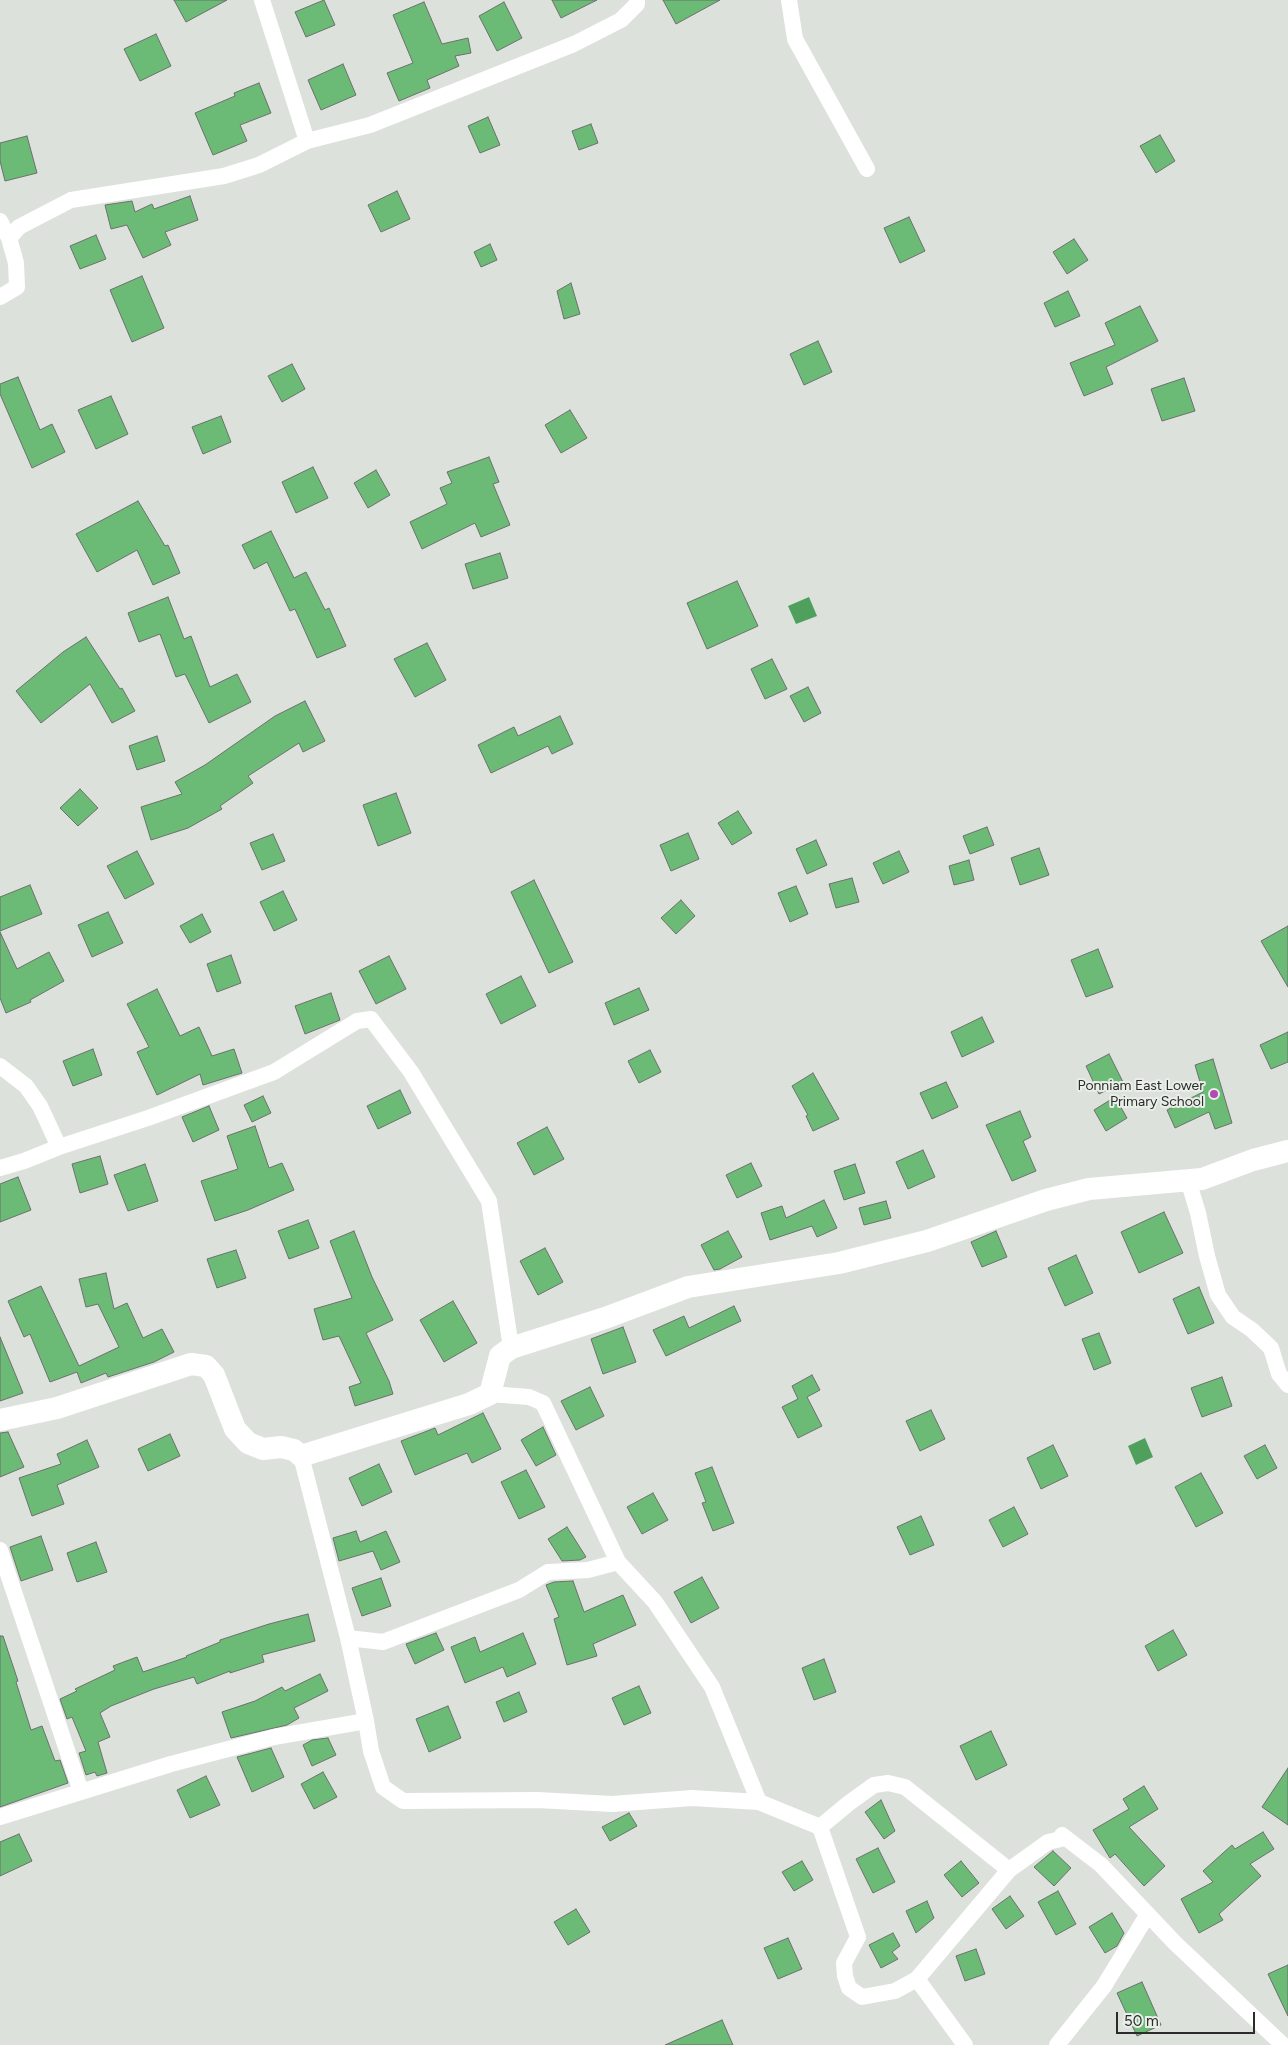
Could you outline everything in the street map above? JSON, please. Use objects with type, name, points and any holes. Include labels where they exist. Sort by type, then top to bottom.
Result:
[{"type":"street","points":[[262,0],[307,142]]},
{"type":"street","points":[[9,238],[19,227],[71,200],[224,176],[258,165],[307,142],[370,125],[574,44],[621,20],[637,4],[637,0]]},
{"type":"street","points":[[789,0],[795,39],[867,169]]},
{"type":"street","points":[[0,221],[9,238],[16,262],[17,287],[0,297]]},
{"type":"street","points":[[0,1168],[24,1161],[60,1146],[148,1118],[274,1072],[356,1021],[371,1019],[410,1072],[489,1201],[511,1348]]},
{"type":"street","points":[[0,1066],[26,1086],[40,1106],[60,1146]]},
{"type":"street","points":[[490,1394],[500,1356],[511,1348],[605,1318],[688,1287],[839,1263],[927,1241],[1046,1200],[1089,1189],[1202,1179],[1253,1160],[1288,1150]]},
{"type":"street","points":[[1188,1180],[1218,1295],[1233,1317],[1252,1330],[1271,1348],[1279,1374],[1288,1385]]},
{"type":"street","points":[[0,1420],[57,1408],[191,1364],[206,1366],[214,1376],[234,1429],[248,1443],[263,1448],[281,1447],[294,1450],[301,1456],[348,1638],[371,1750],[383,1787],[403,1801],[537,1800],[612,1804],[692,1798],[759,1802],[820,1828],[858,1937],[844,1963],[845,1976],[849,1988],[862,1997],[895,1991],[917,1979],[1009,1870],[1048,1842],[1061,1839],[1062,1836],[1101,1865],[1175,1943],[1283,2045]]},
{"type":"street","points":[[301,1456],[470,1404],[490,1394],[529,1397],[544,1403],[618,1562],[655,1602],[712,1687],[759,1802]]},
{"type":"street","points":[[0,1550],[81,1792]]},
{"type":"street","points":[[348,1638],[383,1642],[519,1590],[548,1572],[588,1570],[618,1562]]},
{"type":"street","points":[[0,1817],[171,1764],[274,1737],[366,1721]]},
{"type":"street","points":[[820,1828],[849,1802],[874,1786],[888,1783],[905,1787],[1009,1870]]},
{"type":"street","points":[[1057,2045],[1104,1986],[1148,1914]]},
{"type":"street","points":[[917,1979],[965,2045]]},
{"type":"shaded area","points":[[809,597],[817,616],[796,624],[788,606]]},
{"type":"shaded area","points":[[1145,1438],[1153,1457],[1136,1465],[1128,1446]]},
{"type":"building","points":[[174,0],[227,0],[186,22]]},
{"type":"building","points":[[324,0],[335,25],[306,37],[295,12]]},
{"type":"building","points":[[552,0],[597,0],[561,18]]},
{"type":"building","points":[[663,0],[720,0],[676,24]]},
{"type":"building","points":[[424,2],[442,44],[468,38],[471,53],[455,56],[459,66],[427,80],[430,88],[399,101],[387,73],[413,63],[393,15]]},
{"type":"building","points":[[504,2],[522,38],[497,51],[479,16]]},
{"type":"building","points":[[156,34],[171,66],[140,81],[124,49]]},
{"type":"building","points":[[343,64],[356,95],[321,110],[308,80]]},
{"type":"building","points":[[259,83],[271,113],[240,125],[247,141],[213,155],[195,113],[235,96],[234,93]]},
{"type":"building","points":[[488,117],[500,145],[480,153],[468,126]]},
{"type":"building","points":[[591,124],[598,143],[579,150],[572,131]]},
{"type":"building","points":[[1160,135],[1175,161],[1156,173],[1140,146]]},
{"type":"building","points":[[27,136],[37,173],[5,181],[0,161],[0,143]]},
{"type":"building","points":[[397,191],[410,219],[381,232],[368,205]]},
{"type":"building","points":[[190,196],[198,220],[165,232],[171,245],[143,258],[127,225],[111,229],[105,205],[132,201],[135,212],[152,204],[154,209]]},
{"type":"building","points":[[909,217],[925,251],[900,263],[884,228]]},
{"type":"building","points":[[96,235],[106,259],[80,269],[70,246]]},
{"type":"building","points":[[1074,239],[1088,260],[1067,274],[1053,252]]},
{"type":"building","points":[[490,244],[497,260],[481,267],[474,252]]},
{"type":"building","points":[[142,276],[164,328],[132,342],[110,290]]},
{"type":"building","points":[[571,283],[580,314],[564,319],[557,291]]},
{"type":"building","points":[[1068,291],[1080,316],[1055,327],[1044,303]]},
{"type":"building","points":[[1140,306],[1158,341],[1106,367],[1113,384],[1084,396],[1070,363],[1115,345],[1105,323]]},
{"type":"building","points":[[818,341],[832,372],[804,385],[790,354]]},
{"type":"building","points":[[292,364],[305,389],[282,402],[268,376]]},
{"type":"building","points":[[18,377],[40,430],[52,424],[65,452],[32,468],[0,394],[0,384]]},
{"type":"building","points":[[1184,378],[1195,411],[1162,421],[1151,389]]},
{"type":"building","points":[[111,396],[128,434],[96,449],[78,410]]},
{"type":"building","points":[[570,410],[587,438],[561,453],[545,425]]},
{"type":"building","points":[[221,416],[231,442],[203,454],[192,427]]},
{"type":"building","points":[[489,457],[499,482],[493,484],[510,525],[481,537],[475,523],[422,549],[410,522],[447,504],[440,488],[452,483],[447,472]]},
{"type":"building","points":[[313,467],[328,498],[296,513],[282,482]]},
{"type":"building","points":[[376,470],[390,495],[368,508],[354,483]]},
{"type":"building","points":[[138,501],[165,546],[168,545],[180,573],[153,585],[137,550],[97,572],[76,534]]},
{"type":"building","points":[[271,531],[294,578],[306,572],[325,610],[329,608],[346,646],[317,658],[295,609],[290,611],[267,562],[254,569],[242,545]]},
{"type":"building","points":[[500,553],[508,578],[473,589],[465,564]]},
{"type":"building","points":[[737,581],[758,626],[707,649],[687,603]]},
{"type":"building","points":[[168,597],[184,639],[191,636],[210,687],[237,674],[251,702],[209,723],[185,674],[176,677],[160,634],[139,642],[128,613]]},
{"type":"building","points":[[86,637],[120,689],[122,688],[135,711],[112,723],[90,684],[41,723],[16,691],[63,652]]},
{"type":"building","points":[[427,643],[446,680],[415,697],[394,659]]},
{"type":"building","points":[[772,659],[787,689],[765,699],[751,669]]},
{"type":"building","points":[[808,687],[821,713],[804,722],[790,696]]},
{"type":"building","points":[[305,701],[325,741],[303,752],[299,743],[248,776],[253,783],[220,806],[222,809],[188,828],[151,840],[141,807],[182,794],[175,782],[205,765],[275,716]]},
{"type":"building","points":[[560,716],[573,744],[552,754],[548,746],[491,773],[478,745],[514,727],[518,736]]},
{"type":"building","points":[[157,736],[165,761],[137,770],[129,746]]},
{"type":"building","points":[[80,789],[98,808],[78,826],[60,808]]},
{"type":"building","points":[[396,793],[411,833],[378,846],[363,805]]},
{"type":"building","points":[[738,811],[752,833],[732,845],[718,823]]},
{"type":"building","points":[[987,827],[994,845],[970,854],[963,836]]},
{"type":"building","points":[[688,833],[699,859],[671,871],[660,845]]},
{"type":"building","points":[[273,834],[285,861],[262,870],[250,843]]},
{"type":"building","points":[[816,840],[827,865],[807,874],[796,849]]},
{"type":"building","points":[[1039,848],[1049,875],[1020,885],[1011,858]]},
{"type":"building","points":[[137,851],[154,884],[125,899],[107,866]]},
{"type":"building","points":[[899,851],[909,872],[883,884],[873,863]]},
{"type":"building","points":[[969,860],[974,880],[954,885],[949,866]]},
{"type":"building","points":[[852,878],[859,902],[836,908],[829,884]]},
{"type":"building","points":[[534,880],[573,962],[549,973],[511,892]]},
{"type":"building","points":[[30,885],[42,914],[0,931],[0,897]]},
{"type":"building","points":[[796,886],[808,914],[790,922],[778,893]]},
{"type":"building","points":[[283,891],[297,920],[274,931],[260,902]]},
{"type":"building","points":[[681,900],[695,916],[676,934],[661,918]]},
{"type":"building","points":[[108,912],[123,943],[92,957],[78,925]]},
{"type":"building","points":[[202,914],[211,932],[190,943],[180,926]]},
{"type":"building","points":[[1288,926],[1288,987],[1261,941]]},
{"type":"building","points":[[0,932],[17,969],[49,952],[64,981],[30,1000],[31,1002],[6,1013],[0,998]]},
{"type":"building","points":[[1098,949],[1113,987],[1086,997],[1071,960]]},
{"type":"building","points":[[231,955],[241,983],[217,992],[207,964]]},
{"type":"building","points":[[389,956],[406,989],[376,1004],[359,971]]},
{"type":"building","points":[[521,976],[536,1006],[501,1024],[486,994]]},
{"type":"building","points":[[639,988],[649,1010],[614,1025],[605,1003]]},
{"type":"building","points":[[157,989],[180,1036],[199,1027],[212,1056],[234,1049],[242,1073],[203,1085],[200,1074],[157,1095],[137,1052],[149,1047],[127,1004]]},
{"type":"building","points":[[331,993],[340,1020],[305,1034],[295,1006]]},
{"type":"building","points":[[982,1017],[994,1042],[962,1057],[951,1032]]},
{"type":"building","points":[[1288,1032],[1288,1062],[1271,1069],[1260,1045]]},
{"type":"building","points":[[93,1049],[102,1075],[73,1086],[63,1061]]},
{"type":"building","points":[[650,1050],[661,1072],[639,1083],[628,1061]]},
{"type":"building","points":[[1109,1054],[1123,1082],[1099,1094],[1086,1066]]},
{"type":"building","name":"Ponniam East Lower Primary School","points":[[1213,1059],[1232,1123],[1215,1129],[1209,1112],[1175,1128],[1167,1110],[1203,1092],[1195,1065]]},
{"type":"building","points":[[813,1073],[839,1119],[813,1131],[806,1116],[808,1115],[792,1086]]},
{"type":"building","points":[[946,1082],[958,1107],[932,1119],[920,1093]]},
{"type":"building","points":[[400,1090],[411,1113],[378,1129],[367,1106]]},
{"type":"building","points":[[263,1096],[271,1113],[252,1122],[244,1105]]},
{"type":"building","points":[[1115,1097],[1127,1118],[1106,1131],[1094,1110]]},
{"type":"building","points":[[209,1106],[219,1130],[193,1142],[182,1117]]},
{"type":"building","points":[[1020,1111],[1031,1137],[1023,1141],[1036,1171],[1012,1181],[986,1125]]},
{"type":"building","points":[[255,1126],[269,1168],[282,1163],[294,1190],[248,1210],[215,1221],[201,1181],[238,1169],[227,1136]]},
{"type":"building","points":[[547,1127],[564,1159],[534,1175],[517,1143]]},
{"type":"building","points":[[923,1150],[935,1177],[908,1189],[896,1162]]},
{"type":"building","points":[[100,1156],[108,1184],[80,1193],[72,1164]]},
{"type":"building","points":[[751,1163],[762,1186],[737,1198],[726,1175]]},
{"type":"building","points":[[145,1164],[158,1201],[128,1211],[114,1175]]},
{"type":"building","points":[[855,1164],[865,1193],[844,1200],[834,1171]]},
{"type":"building","points":[[18,1177],[31,1210],[0,1222],[0,1184]]},
{"type":"building","points":[[824,1200],[837,1228],[817,1237],[812,1226],[770,1240],[761,1213],[782,1206],[786,1218]]},
{"type":"building","points":[[886,1201],[891,1218],[864,1225],[859,1208]]},
{"type":"building","points":[[1164,1212],[1183,1253],[1139,1273],[1121,1232]]},
{"type":"building","points":[[308,1220],[319,1248],[289,1259],[278,1231]]},
{"type":"building","points":[[354,1231],[372,1277],[393,1320],[366,1333],[389,1381],[393,1394],[355,1406],[349,1387],[361,1383],[339,1336],[323,1340],[314,1309],[352,1298],[330,1241]]},
{"type":"building","points":[[728,1231],[742,1257],[720,1269],[714,1270],[701,1245]]},
{"type":"building","points":[[996,1231],[1007,1257],[982,1267],[971,1242]]},
{"type":"building","points":[[545,1248],[563,1282],[538,1295],[520,1261]]},
{"type":"building","points":[[236,1250],[246,1278],[217,1288],[207,1259]]},
{"type":"building","points":[[1076,1255],[1093,1293],[1065,1306],[1048,1268]]},
{"type":"building","points":[[106,1273],[114,1309],[127,1303],[143,1338],[162,1329],[174,1352],[154,1362],[108,1377],[106,1373],[81,1383],[77,1372],[50,1382],[30,1334],[24,1337],[8,1301],[41,1286],[79,1366],[119,1347],[98,1304],[86,1307],[79,1279]]},
{"type":"building","points":[[1199,1287],[1214,1323],[1188,1334],[1173,1299]]},
{"type":"building","points":[[453,1301],[477,1343],[444,1362],[420,1320]]},
{"type":"building","points":[[734,1306],[741,1321],[666,1356],[653,1330],[684,1316],[689,1328]]},
{"type":"building","points":[[623,1327],[636,1362],[603,1374],[591,1339]]},
{"type":"building","points":[[1099,1333],[1111,1363],[1094,1370],[1082,1339]]},
{"type":"building","points":[[0,1337],[23,1393],[0,1401]]},
{"type":"building","points":[[812,1375],[820,1390],[807,1397],[822,1426],[798,1438],[782,1407],[798,1399],[792,1386]]},
{"type":"building","points":[[1222,1377],[1232,1406],[1202,1417],[1191,1388]]},
{"type":"building","points":[[590,1387],[604,1416],[576,1430],[561,1401]]},
{"type":"building","points":[[931,1410],[945,1439],[920,1451],[906,1421]]},
{"type":"building","points":[[483,1413],[501,1449],[472,1463],[467,1453],[415,1475],[401,1441],[435,1428],[438,1435]]},
{"type":"building","points":[[543,1427],[556,1455],[536,1466],[521,1440]]},
{"type":"building","points":[[8,1432],[24,1467],[0,1477],[0,1433]]},
{"type":"building","points":[[170,1434],[180,1456],[148,1471],[138,1449]]},
{"type":"building","points":[[87,1440],[99,1467],[57,1485],[64,1504],[32,1516],[19,1478],[61,1464],[57,1454]]},
{"type":"building","points":[[1053,1445],[1068,1476],[1041,1489],[1027,1458]]},
{"type":"building","points":[[1265,1445],[1277,1468],[1257,1479],[1244,1456]]},
{"type":"building","points":[[379,1464],[392,1492],[362,1506],[349,1478]]},
{"type":"building","points":[[712,1467],[734,1523],[713,1531],[702,1503],[706,1502],[695,1473]]},
{"type":"building","points":[[526,1470],[545,1507],[519,1519],[501,1482]]},
{"type":"building","points":[[1201,1473],[1223,1513],[1196,1527],[1175,1487]]},
{"type":"building","points":[[653,1493],[668,1520],[642,1534],[627,1507]]},
{"type":"building","points":[[1014,1507],[1028,1534],[1003,1547],[989,1520]]},
{"type":"building","points":[[921,1516],[934,1545],[910,1555],[897,1527]]},
{"type":"building","points":[[567,1527],[586,1557],[580,1560],[562,1561],[548,1539]]},
{"type":"building","points":[[356,1531],[360,1542],[386,1531],[400,1562],[381,1570],[373,1551],[339,1561],[333,1538]]},
{"type":"building","points":[[41,1536],[53,1570],[21,1581],[10,1547]]},
{"type":"building","points":[[96,1542],[107,1572],[77,1582],[67,1553]]},
{"type":"building","points":[[702,1577],[719,1608],[691,1623],[674,1592]]},
{"type":"building","points":[[381,1578],[391,1606],[362,1616],[352,1588]]},
{"type":"building","points":[[573,1581],[584,1612],[623,1595],[636,1625],[593,1644],[597,1656],[567,1665],[554,1619],[559,1617],[546,1585],[554,1582]]},
{"type":"building","points":[[308,1614],[315,1641],[262,1655],[264,1662],[230,1673],[230,1671],[197,1684],[194,1677],[154,1689],[111,1706],[100,1713],[110,1737],[98,1742],[107,1773],[97,1776],[95,1772],[86,1775],[79,1753],[86,1751],[72,1717],[67,1719],[60,1699],[77,1691],[75,1689],[115,1670],[113,1666],[137,1657],[143,1672],[187,1657],[220,1642],[220,1640]]},
{"type":"building","points":[[1173,1630],[1187,1655],[1158,1671],[1145,1646]]},
{"type":"building","points":[[436,1633],[444,1650],[415,1664],[406,1644]]},
{"type":"building","points":[[523,1633],[536,1664],[507,1677],[503,1667],[465,1683],[451,1647],[475,1637],[480,1652]]},
{"type":"building","points":[[0,1636],[3,1636],[18,1681],[16,1682],[31,1730],[42,1726],[55,1761],[60,1760],[68,1783],[0,1807]]},
{"type":"building","points":[[824,1659],[836,1692],[814,1700],[802,1668]]},
{"type":"building","points":[[320,1674],[328,1691],[294,1708],[299,1718],[287,1725],[231,1738],[222,1712],[255,1701],[282,1687],[285,1691]]},
{"type":"building","points":[[639,1686],[651,1713],[624,1725],[612,1698]]},
{"type":"building","points":[[519,1692],[527,1712],[504,1722],[496,1702]]},
{"type":"building","points":[[448,1706],[461,1738],[429,1752],[416,1719]]},
{"type":"building","points":[[991,1731],[1007,1765],[976,1780],[960,1746]]},
{"type":"building","points":[[328,1738],[336,1755],[312,1766],[303,1745],[312,1740]]},
{"type":"building","points":[[271,1748],[284,1777],[252,1792],[237,1757]]},
{"type":"building","points":[[1288,1768],[1288,1825],[1262,1807]]},
{"type":"building","points":[[323,1772],[337,1797],[314,1809],[301,1784]]},
{"type":"building","points":[[206,1776],[220,1805],[190,1818],[177,1790]]},
{"type":"building","points":[[1144,1786],[1158,1809],[1129,1827],[1165,1866],[1144,1886],[1115,1854],[1110,1858],[1093,1830],[1129,1809],[1123,1799]]},
{"type":"building","points":[[881,1800],[895,1831],[884,1839],[865,1812]]},
{"type":"building","points":[[629,1813],[637,1826],[610,1841],[602,1827]]},
{"type":"building","points":[[1263,1832],[1274,1849],[1250,1864],[1261,1876],[1219,1914],[1223,1920],[1199,1933],[1181,1899],[1213,1882],[1203,1871],[1232,1845],[1235,1849]]},
{"type":"building","points":[[19,1834],[32,1861],[0,1876],[0,1842]]},
{"type":"building","points":[[878,1848],[895,1882],[873,1893],[856,1859]]},
{"type":"building","points":[[1053,1851],[1071,1868],[1054,1886],[1034,1867]]},
{"type":"building","points":[[802,1861],[813,1880],[794,1891],[782,1872]]},
{"type":"building","points":[[961,1861],[979,1883],[962,1897],[944,1875]]},
{"type":"building","points":[[1058,1891],[1076,1924],[1056,1935],[1038,1902]]},
{"type":"building","points":[[1010,1896],[1024,1916],[1006,1929],[992,1909]]},
{"type":"building","points":[[927,1901],[934,1918],[916,1933],[906,1911]]},
{"type":"building","points":[[576,1909],[590,1932],[568,1945],[554,1922]]},
{"type":"building","points":[[1112,1913],[1124,1933],[1117,1946],[1105,1953],[1089,1927]]},
{"type":"building","points":[[893,1933],[900,1946],[892,1952],[898,1959],[881,1968],[869,1945]]},
{"type":"building","points":[[788,1938],[802,1969],[778,1979],[764,1948]]},
{"type":"building","points":[[976,1949],[985,1974],[965,1981],[956,1956]]},
{"type":"building","points":[[1288,1965],[1288,2016],[1268,1974]]},
{"type":"building","points":[[1142,1982],[1161,2025],[1137,2036],[1117,1993]]},
{"type":"building","points":[[722,2020],[733,2045],[665,2045]]},
{"type":"place","name":"Ponniam East Lower Primary School","points":[[1214,1094]]}]
